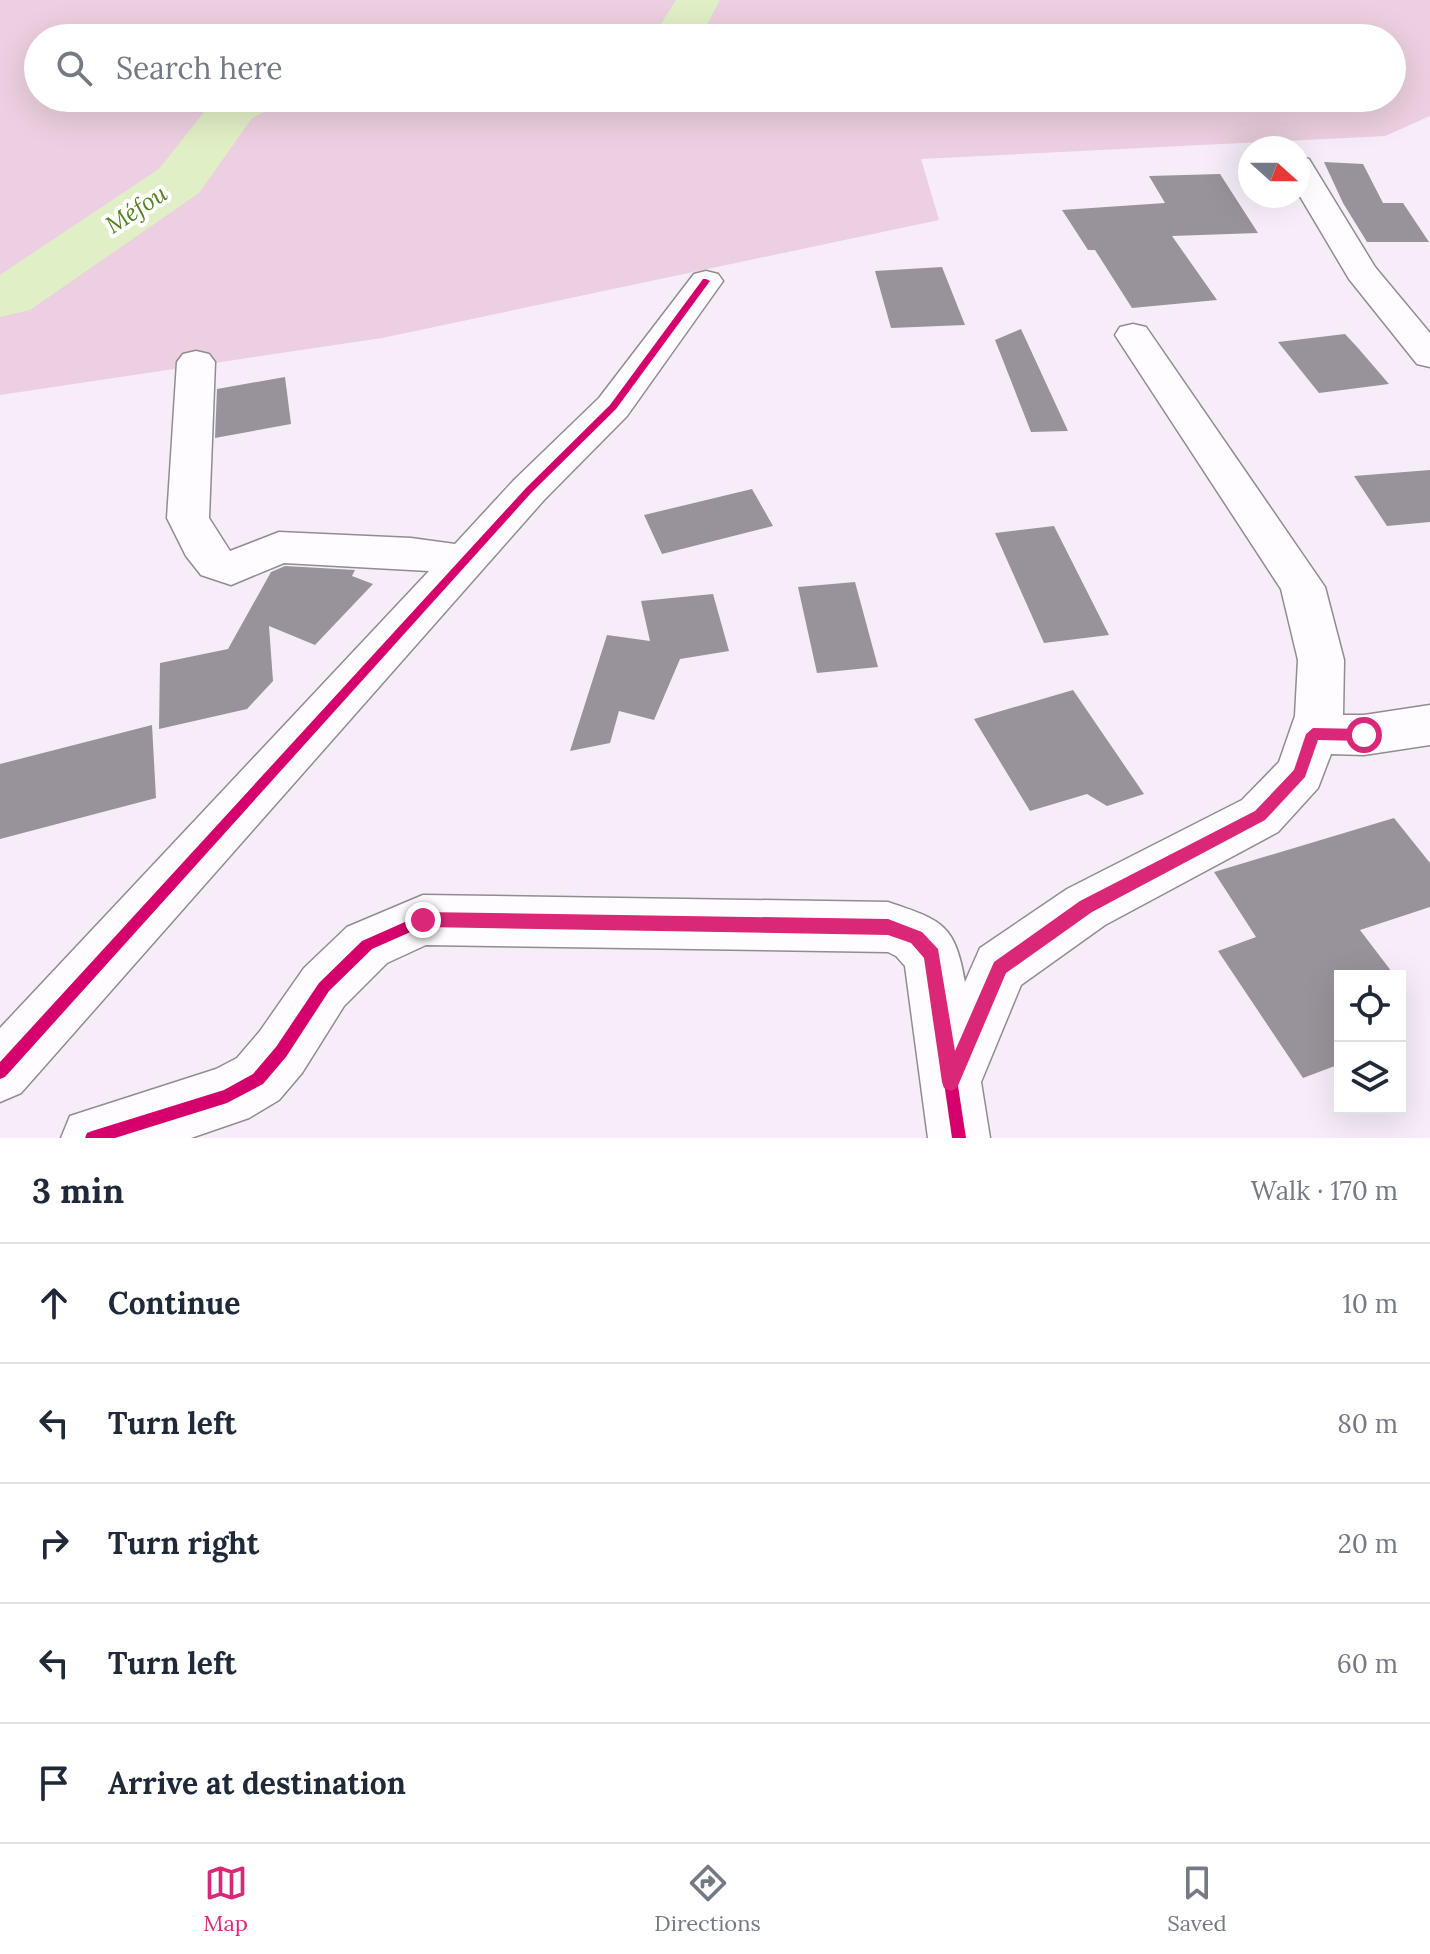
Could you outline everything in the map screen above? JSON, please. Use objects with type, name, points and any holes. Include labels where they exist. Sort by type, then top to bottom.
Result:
[{"type":"street","points":[[1310,188],[1361,272],[1430,356]]},
{"type":"street","points":[[0,1072],[465,561],[613,407],[706,281]]},
{"type":"street","points":[[955,1110],[1000,967],[1086,907],[1260,816],[1300,773],[1319,716],[1321,660],[1303,587],[1133,335]]},
{"type":"street","points":[[196,362],[188,518],[201,545],[216,564],[231,569],[279,547],[411,553],[465,561]]},
{"type":"street","points":[[1313,734],[1364,735],[1430,725]]},
{"type":"street","points":[[92,1138],[227,1096],[258,1079],[281,1052],[324,987],[367,945],[423,920],[888,927],[916,937],[932,955],[955,1110]]},
{"type":"shaded area","points":[[0,0],[1430,0],[1430,116],[1385,136],[1310,140],[1310,136],[1238,136],[1238,143],[921,159],[939,220],[382,338],[0,395]]},
{"type":"building","points":[[1324,162],[1363,164],[1383,203],[1403,203],[1429,242],[1367,242],[1343,203]]},
{"type":"building","points":[[1220,174],[1238,202],[1238,208],[1242,208],[1258,233],[1172,236],[1217,300],[1132,308],[1095,250],[1088,250],[1062,210],[1165,203],[1149,176]]},
{"type":"building","points":[[942,267],[965,325],[891,328],[875,271]]},
{"type":"building","points":[[1021,329],[1068,431],[1031,432],[995,340]]},
{"type":"building","points":[[1345,334],[1389,384],[1319,393],[1278,342]]},
{"type":"building","points":[[285,377],[291,424],[215,438],[217,389]]},
{"type":"building","points":[[1430,470],[1430,522],[1387,526],[1354,476]]},
{"type":"building","points":[[752,489],[773,526],[662,554],[644,515]]},
{"type":"building","points":[[1054,526],[1109,635],[1044,643],[995,533]]},
{"type":"building","points":[[285,566],[355,570],[352,576],[373,584],[315,645],[269,626],[273,681],[247,709],[159,729],[160,663],[228,649],[271,572]]},
{"type":"building","points":[[855,582],[878,667],[817,673],[798,587]]},
{"type":"building","points":[[713,594],[729,651],[680,659],[654,720],[619,711],[610,743],[570,751],[607,635],[650,641],[641,601]]},
{"type":"building","points":[[1073,690],[1144,794],[1107,806],[1087,794],[1030,811],[974,719]]},
{"type":"building","points":[[152,725],[156,798],[0,839],[0,764]]},
{"type":"building","points":[[1394,818],[1430,863],[1430,907],[1360,930],[1390,970],[1334,970],[1334,1066],[1303,1078],[1218,951],[1256,937],[1214,872]]},
{"type":"waterway","name":"Méfou","points":[[684,24],[698,0]]},
{"type":"waterway","name":"Méfou","points":[[0,298],[8,297],[179,181],[230,112]]},
{"type":"cycle path","points":[[0,1072],[529,490],[613,407],[706,281]]},
{"type":"cycle path","points":[[92,1138],[227,1096],[258,1079],[281,1052],[324,987],[367,945],[423,920],[888,927],[916,937],[932,955],[959,1138]]},
{"type":"route","points":[[423,920],[888,927],[916,937],[932,955],[951,1082],[1000,967],[1086,907],[1260,816],[1300,773],[1313,734],[1364,735]]}]
